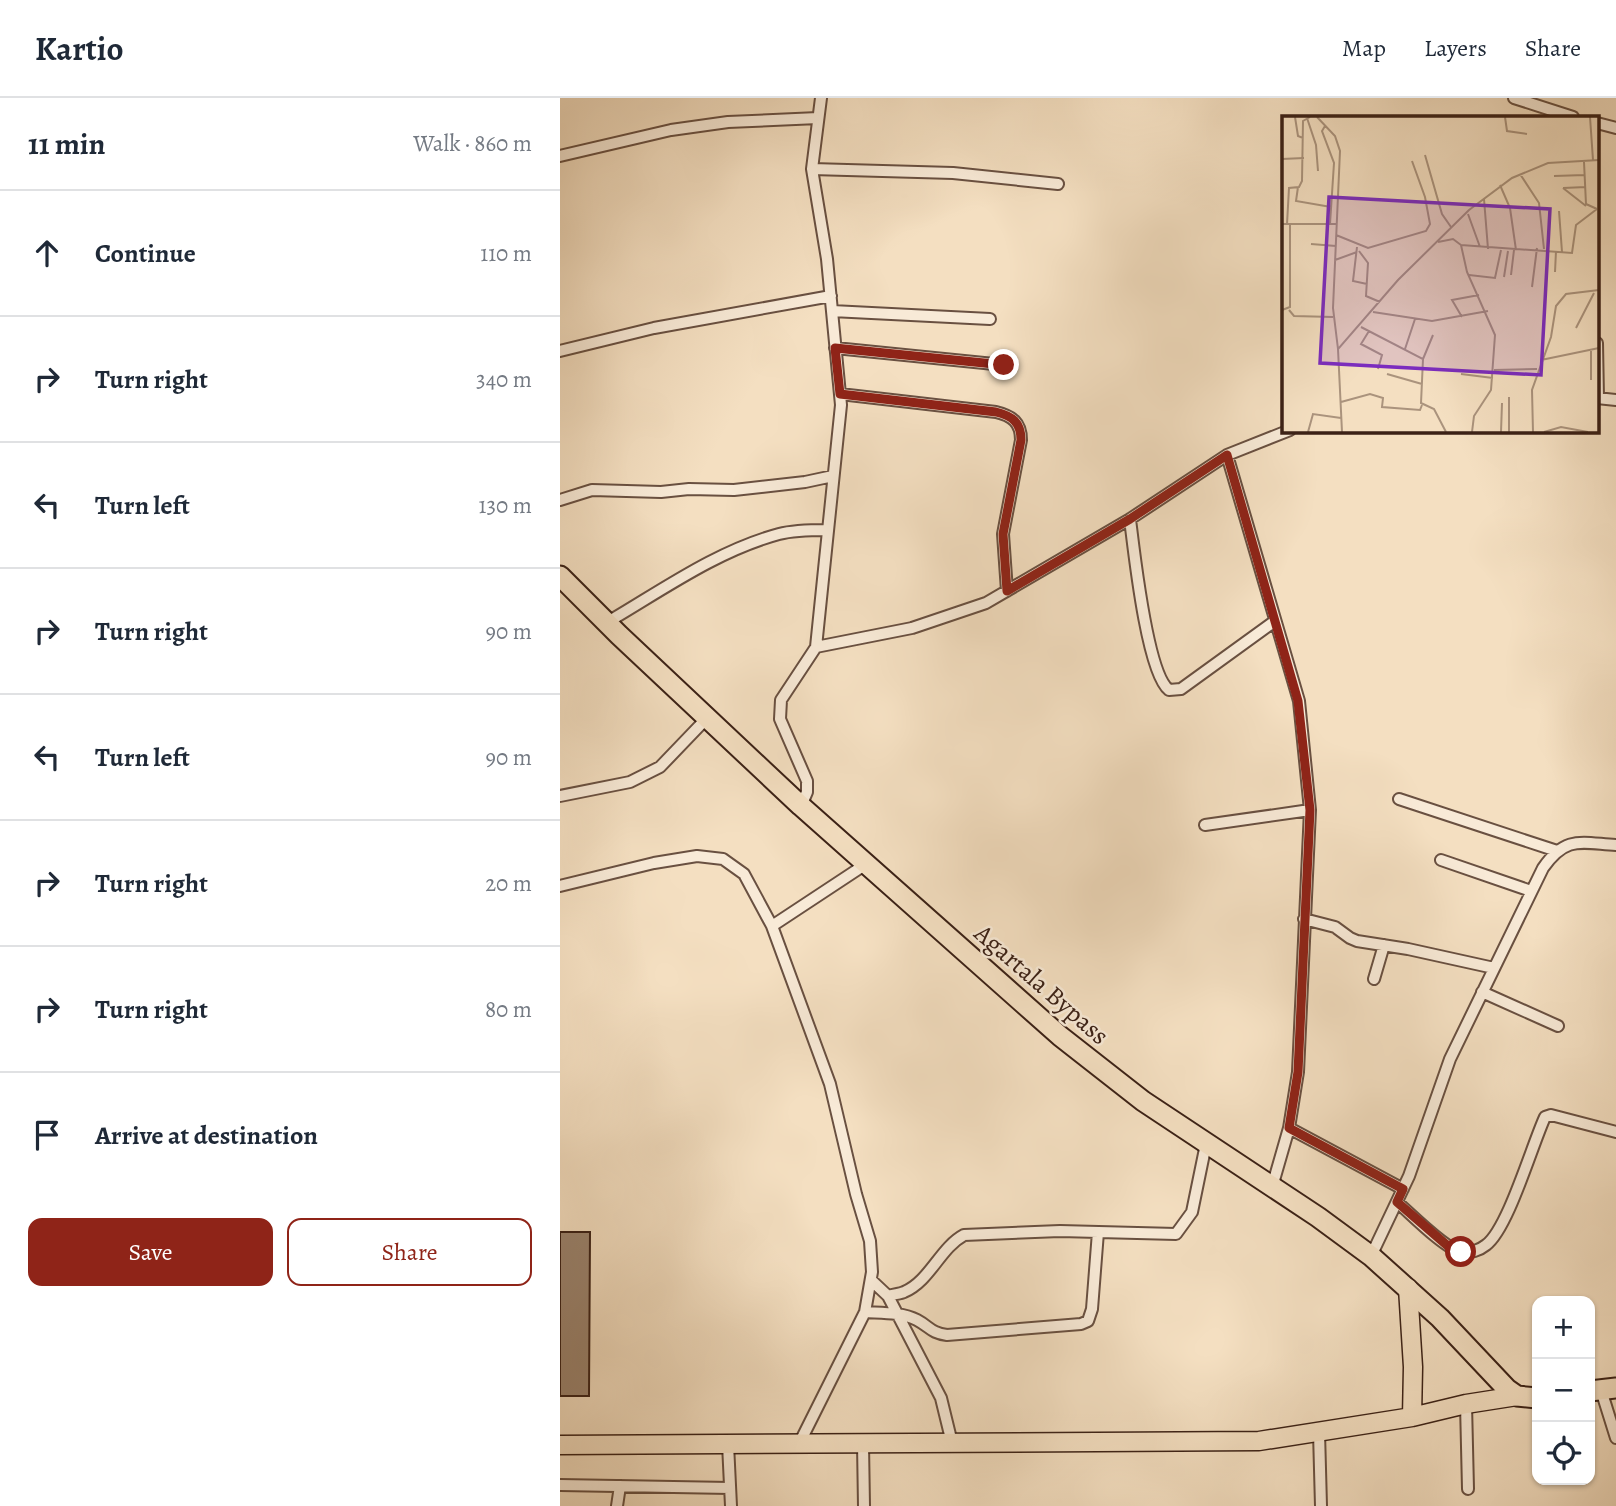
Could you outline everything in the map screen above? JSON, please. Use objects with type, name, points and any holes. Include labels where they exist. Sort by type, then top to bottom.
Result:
[{"type":"highway","name":"Agartala Bypass","points":[[560,576],[606,623],[801,806],[1060,1036],[1143,1101],[1371,1256],[1408,1288],[1517,1396]]},
{"type":"highway","points":[[1517,1396],[1532,1398]]},
{"type":"main road","points":[[1408,1288],[1413,1367],[1412,1417]]},
{"type":"main road","points":[[560,1445],[1259,1441],[1412,1417],[1466,1404],[1517,1396]]},
{"type":"street","points":[[801,806],[807,792],[807,781],[780,719],[781,700],[816,647],[841,405],[827,259],[812,169],[821,98]]},
{"type":"street","points":[[1518,99],[1570,116]]},
{"type":"street","points":[[560,156],[671,130],[728,122],[818,118]]},
{"type":"street","points":[[1598,123],[1616,128]]},
{"type":"street","points":[[812,169],[953,173],[1058,184]]},
{"type":"street","points":[[560,351],[654,328],[831,296]]},
{"type":"street","points":[[832,310],[990,319]]},
{"type":"street","points":[[835,348],[1004,365]]},
{"type":"street","points":[[840,394],[996,412],[1009,415],[1016,421],[1021,429],[1021,440],[1003,534],[1007,591]]},
{"type":"street","points":[[1598,398],[1616,400]]},
{"type":"street","points":[[816,647],[912,628],[986,603],[1130,519],[1227,455],[1285,432]]},
{"type":"street","points":[[1227,455],[1298,701],[1310,810],[1298,1072],[1289,1128],[1272,1187]]},
{"type":"street","points":[[560,500],[592,490],[734,490],[833,476]]},
{"type":"street","points":[[1130,519],[1144,619],[1160,679],[1169,690],[1181,689],[1275,621]]},
{"type":"street","points":[[606,623],[716,559],[753,542],[780,533],[827,530]]},
{"type":"street","points":[[560,796],[630,782],[660,768],[707,718]]},
{"type":"street","points":[[1399,799],[1558,851]]},
{"type":"street","points":[[1205,825],[1310,810]]},
{"type":"street","points":[[1371,1256],[1403,1189],[1450,1059],[1543,868],[1558,851],[1570,843],[1616,845]]},
{"type":"street","points":[[560,886],[654,863],[697,856],[723,859],[744,874],[772,926],[830,1084],[870,1241],[870,1280],[865,1311],[799,1444]]},
{"type":"street","points":[[1441,860],[1531,891]]},
{"type":"street","points":[[772,926],[866,864]]},
{"type":"street","points":[[1304,919],[1335,927],[1350,939],[1494,968]]},
{"type":"street","points":[[1374,979],[1384,945]]},
{"type":"street","points":[[1482,992],[1558,1026]]},
{"type":"street","points":[[1397,1202],[1449,1247],[1461,1252],[1477,1250],[1488,1244],[1498,1230],[1514,1198],[1545,1117],[1550,1115],[1616,1132]]},
{"type":"street","points":[[1289,1128],[1403,1189]]},
{"type":"street","points":[[888,1296],[905,1292],[925,1276],[954,1240],[964,1235],[1098,1232],[1176,1234],[1192,1212],[1206,1144]]},
{"type":"street","points":[[865,1311],[899,1314],[915,1319],[934,1333],[947,1335],[1081,1324],[1088,1321],[1093,1309],[1098,1232]]},
{"type":"street","points":[[870,1280],[888,1296],[899,1314],[941,1398],[952,1443]]},
{"type":"street","points":[[1602,1390],[1616,1438]]},
{"type":"street","points":[[1466,1404],[1468,1489]]},
{"type":"street","points":[[1320,1432],[1321,1506]]},
{"type":"street","points":[[728,1444],[731,1506]]},
{"type":"street","points":[[863,1444],[863,1506]]},
{"type":"street","points":[[560,1485],[730,1488]]},
{"type":"street","points":[[617,1506],[620,1486]]},
{"type":"building","points":[[560,1232],[590,1232],[589,1396],[560,1396]]},
{"type":"route","points":[[1004,365],[835,348],[840,394],[996,412],[1009,415],[1016,421],[1021,429],[1021,440],[1003,534],[1007,591],[1130,519],[1227,455],[1298,701],[1310,810],[1298,1072],[1289,1128],[1403,1189],[1397,1202],[1449,1247],[1461,1252]]}]
